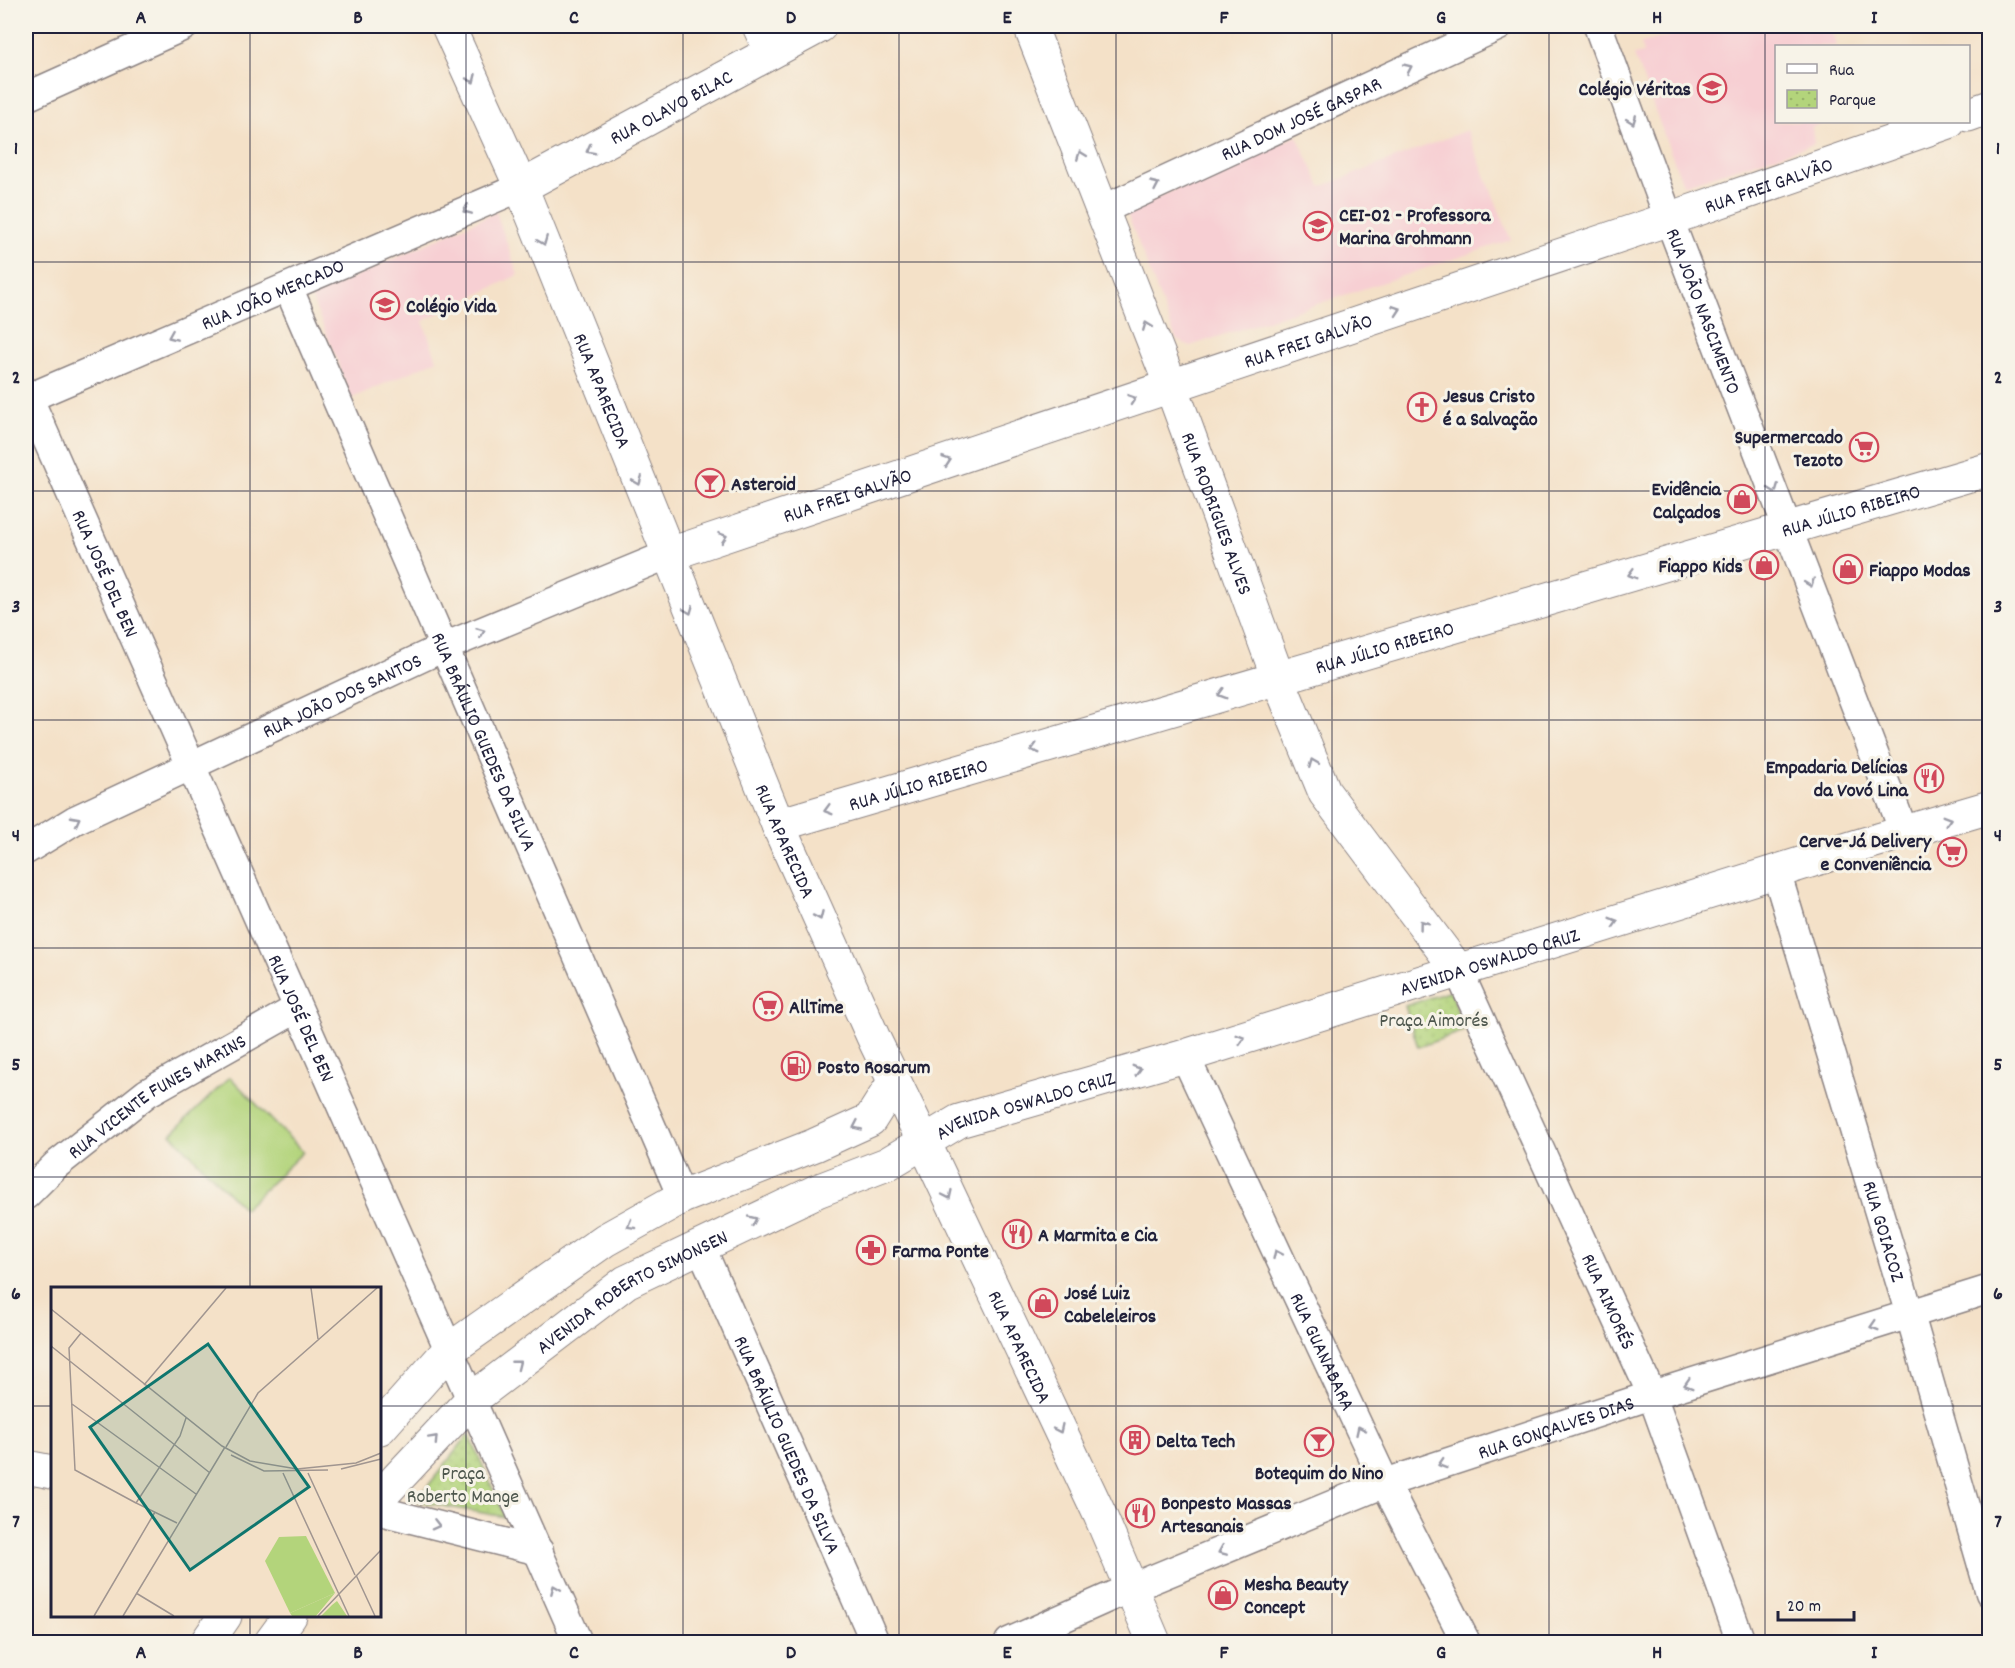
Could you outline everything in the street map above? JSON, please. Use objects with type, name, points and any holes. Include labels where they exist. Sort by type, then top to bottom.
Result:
[{"type":"main road","name":"RUA APARECIDA","points":[[448,26],[521,187],[667,555],[778,825],[894,1082],[1132,1588],[1154,1642]]},
{"type":"main road","name":"RUA OLAVO BILAC","points":[[521,187],[765,39],[820,26]]},
{"type":"main road","name":"RUA RODRIGUES ALVES","points":[[1030,26],[1171,386],[1278,678],[1325,793],[1458,970]]},
{"type":"main road","points":[[1970,114],[1989,108]]},
{"type":"main road","name":"RUA FREI GALVÃO","points":[[667,555],[1669,219],[1946,123]]},
{"type":"main road","name":"RUA JÚLIO RIBEIRO","points":[[778,825],[1989,470]]},
{"type":"main road","name":"AVENIDA OSWALDO CRUZ","points":[[924,1142],[959,1121],[1185,1056],[1989,807]]},
{"type":"main road","points":[[381,1427],[449,1350],[605,1240],[682,1197],[815,1145],[870,1120],[894,1082]]},
{"type":"main road","name":"AVENIDA ROBERTO SIMONSEN","points":[[381,1496],[471,1400],[626,1282],[816,1191],[887,1164],[924,1142]]},
{"type":"main road","points":[[26,1467],[51,1472]]},
{"type":"main road","points":[[207,1642],[224,1617]]},
{"type":"main road","points":[[271,1642],[289,1617]]},
{"type":"street","points":[[26,97],[184,26]]},
{"type":"street","name":"RUA DOM JOSÉ GASPAR","points":[[1102,210],[1499,26]]},
{"type":"street","name":"RUA JOÃO NASCIMENTO","points":[[1598,26],[1669,219],[1904,832]]},
{"type":"street","name":"RUA JOÃO MERCADO","points":[[26,396],[521,187]]},
{"type":"street","name":"RUA BRÁULIO GUEDES DA SILVA","points":[[288,287],[682,1197]]},
{"type":"street","name":"RUA JOSÉ DEL BEN","points":[[26,396],[578,1642]]},
{"type":"street","name":"RUA JOÃO DOS SANTOS","points":[[26,849],[75,820],[444,647],[667,555]]},
{"type":"street","name":"RUA GOIACOZ","points":[[1776,872],[1910,1315],[1989,1593]]},
{"type":"street","name":"RUA AIMORÉS","points":[[1458,970],[1652,1395],[1741,1642]]},
{"type":"street","name":"RUA VICENTE FUNES MARINS","points":[[26,1195],[56,1165],[147,1094],[296,1009]]},
{"type":"street","name":"RUA GUANABARA","points":[[1185,1056],[1385,1483],[1466,1642]]},
{"type":"street","name":"RUA BRÁULIO GUEDES DA SILVA","points":[[700,1245],[875,1642]]},
{"type":"street","name":"RUA GONÇALVES DIAS","points":[[1009,1642],[1132,1588],[1385,1483],[1652,1395],[1989,1289]]},
{"type":"street","points":[[381,1510],[538,1551]]},
{"type":"shaded area","name":"Colégio Véritas","points":[[1664,26],[1829,26],[1837,45],[1775,45],[1775,123],[1826,123],[1812,127],[1814,144],[1683,185],[1634,55],[1643,53],[1641,43],[1669,36]]},
{"type":"shaded area","name":"CEI-02 - Professora Marina Grohmann","points":[[1467,130],[1511,240],[1190,346],[1176,339],[1126,211],[1297,136],[1321,187]]},
{"type":"shaded area","name":"Colégio Vida","points":[[496,212],[518,275],[423,321],[437,360],[350,399],[336,357],[311,297]]},
{"type":"green space","name":"Praça Aimorés","points":[[1451,991],[1464,1031],[1418,1047],[1405,1006]]},
{"type":"green space","points":[[230,1077],[303,1152],[244,1209],[171,1134]]},
{"type":"green space","name":"Praça Roberto Mange","points":[[469,1434],[505,1517],[416,1501]]},
{"type":"place","name":"Colégio Véritas","points":[[1712,88]]},
{"type":"place","name":"CEI-02 - Professora Marina Grohmann","points":[[1318,226]]},
{"type":"place","name":"Colégio Vida","points":[[385,305]]},
{"type":"place","name":"Jesus Cristo é a Salvação","points":[[1422,407]]},
{"type":"place","name":"Supermercado Tezoto","points":[[1864,447]]},
{"type":"place","name":"Asteroid","points":[[710,483]]},
{"type":"place","name":"Evidência Calçados","points":[[1742,499]]},
{"type":"place","name":"Fiappo Kids","points":[[1764,565]]},
{"type":"place","name":"Fiappo Modas","points":[[1848,569]]},
{"type":"place","name":"Empadaria Delícias da Vovó Lina","points":[[1929,778]]},
{"type":"place","name":"Cerve-Já Delivery e Conveniência","points":[[1952,852]]},
{"type":"place","name":"AllTime","points":[[768,1006]]},
{"type":"place","name":"Posto Rosarum","points":[[796,1066]]},
{"type":"place","name":"A Marmita e Cia","points":[[1017,1234]]},
{"type":"place","name":"Farma Ponte","points":[[871,1250]]},
{"type":"place","name":"José Luiz Cabeleleiros","points":[[1043,1303]]},
{"type":"place","name":"Delta Tech","points":[[1135,1440]]},
{"type":"place","name":"Botequim do Nino","points":[[1319,1442]]},
{"type":"place","name":"Bonpesto Massas Artesanais","points":[[1140,1513]]},
{"type":"place","name":"Mesha Beauty Concept","points":[[1223,1595]]}]
